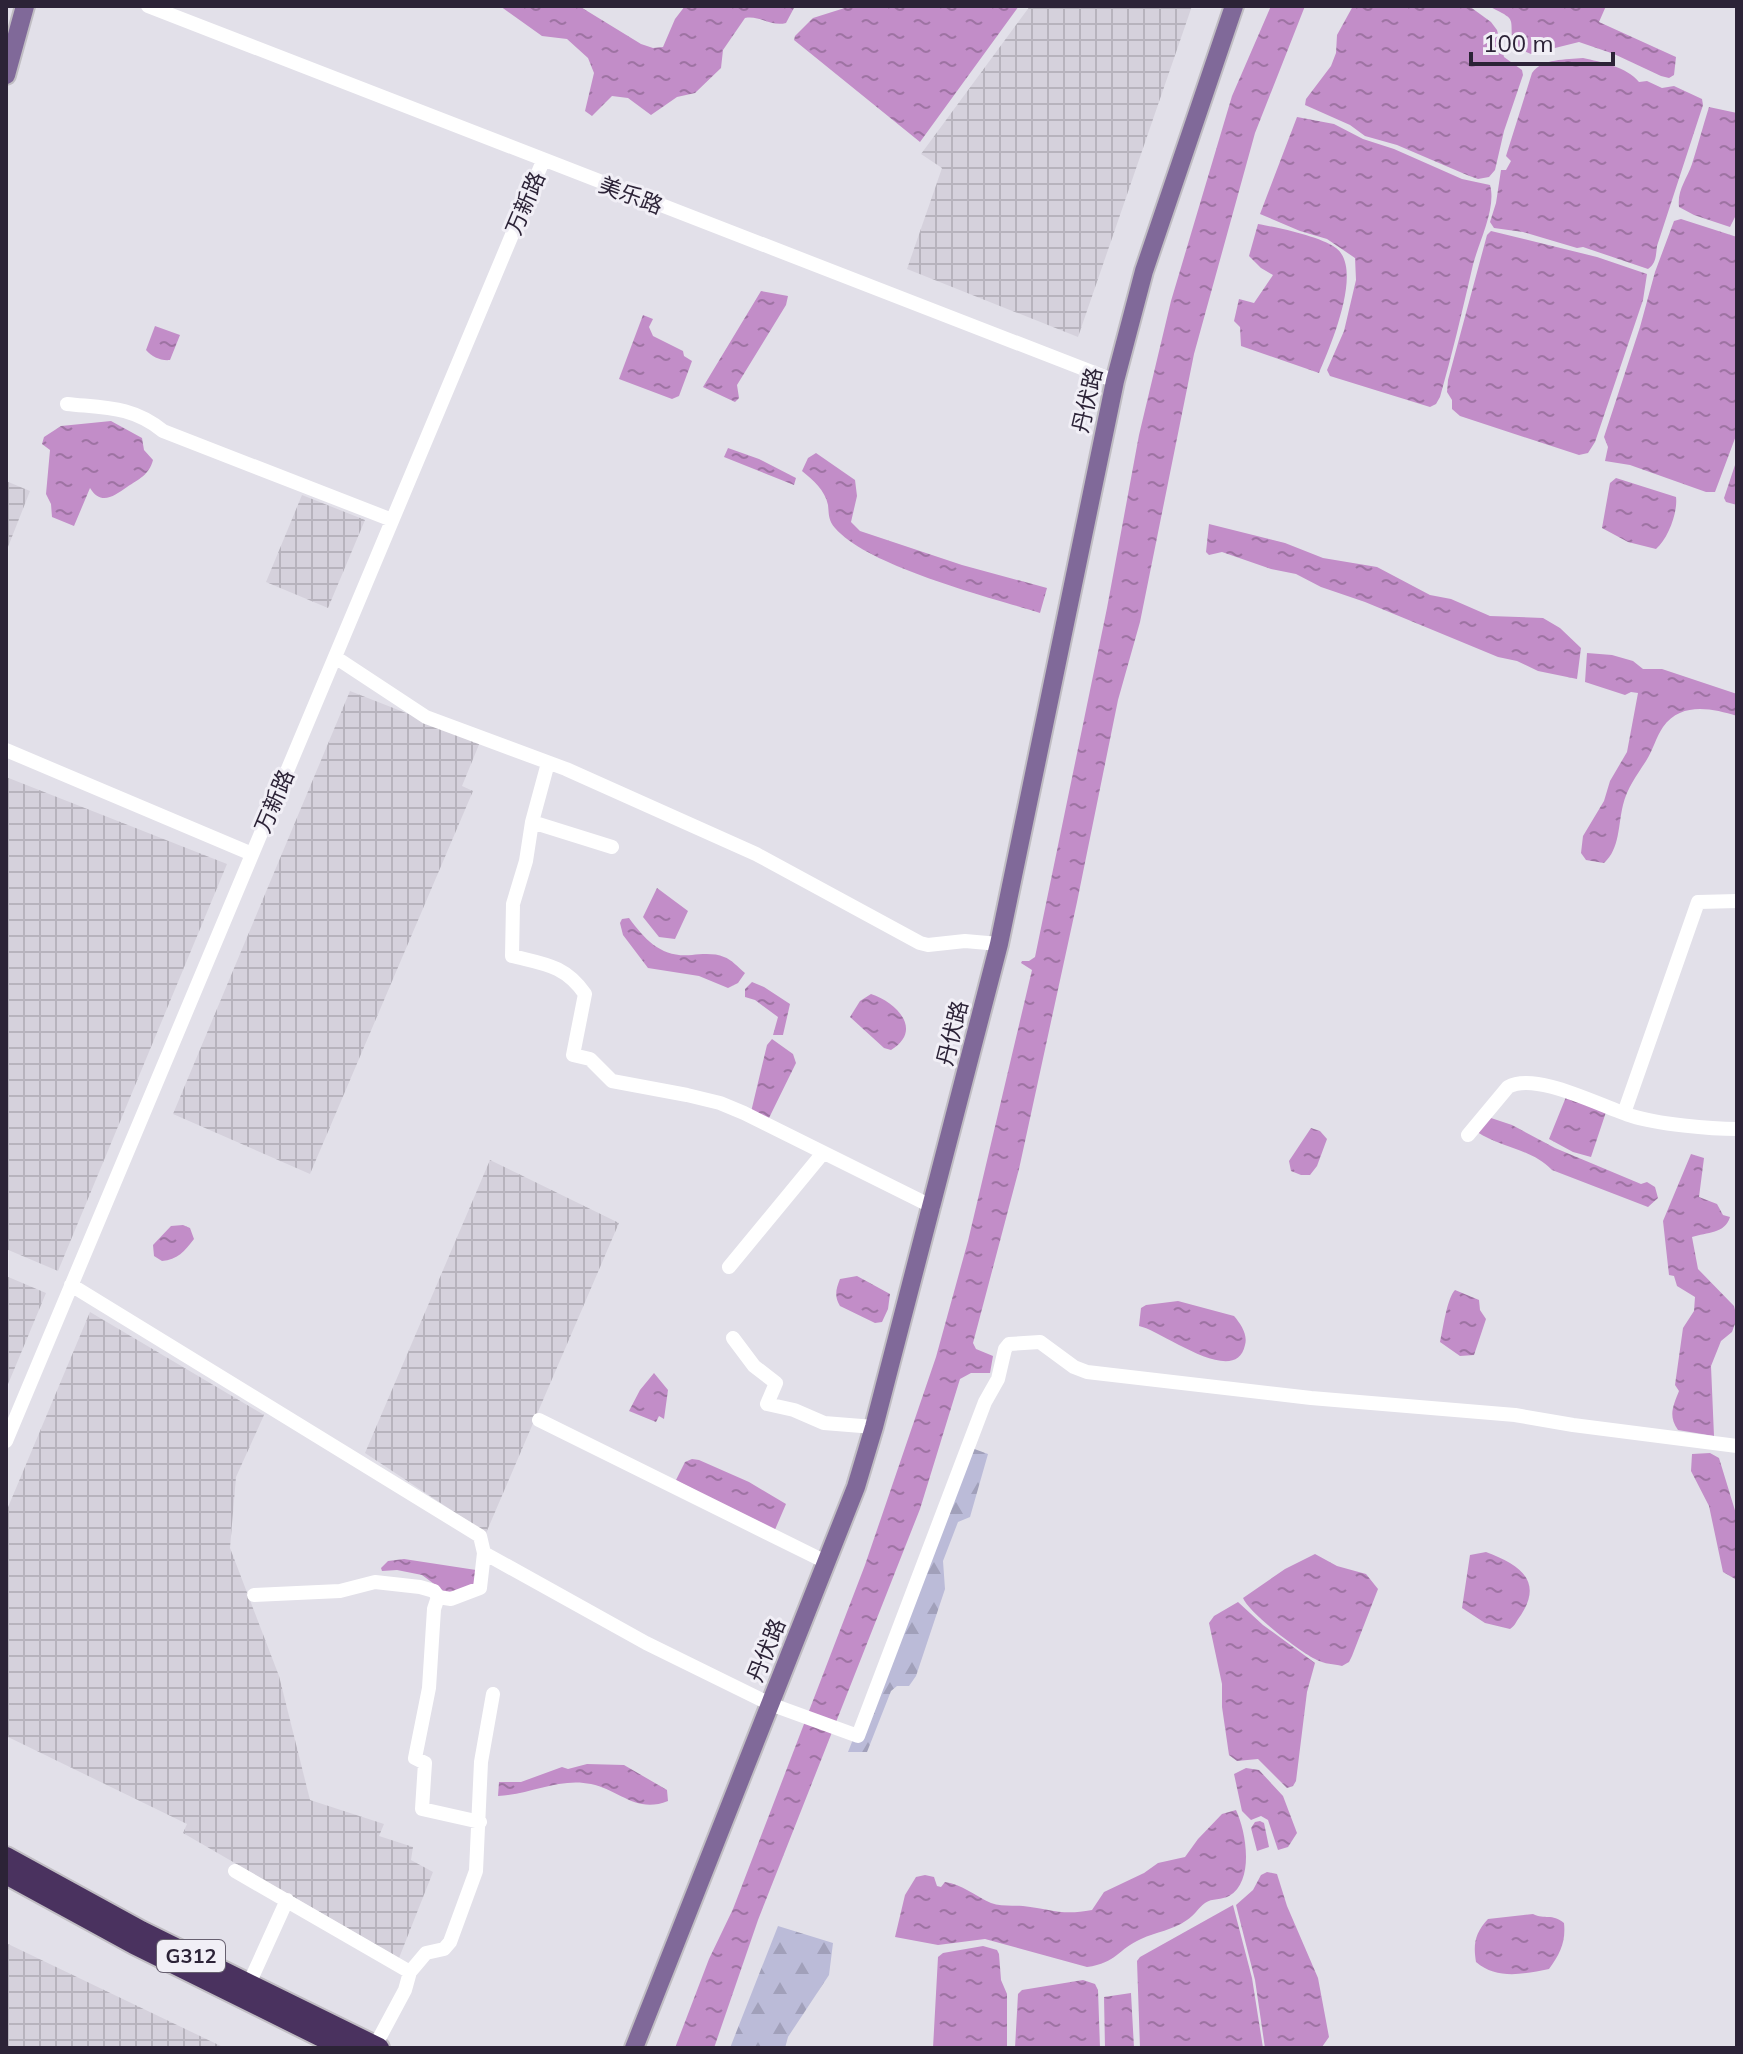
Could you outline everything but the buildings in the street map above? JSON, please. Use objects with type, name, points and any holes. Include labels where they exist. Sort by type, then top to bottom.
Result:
[{"type":"highway","name":"G312","points":[[6,1857],[248,1986],[376,2047]]},
{"type":"highway","name":"G312","points":[[6,1874],[134,1944],[344,2048]]},
{"type":"main road","points":[[6,75],[25,6]]},
{"type":"main road","name":"丹伏路","points":[[634,2048],[776,1706],[826,1562],[856,1487],[874,1427],[999,944],[1115,381],[1144,271],[1234,6]]},
{"type":"street","name":"美乐路","points":[[148,6],[1115,381]]},
{"type":"street","name":"万新路","points":[[6,1441],[543,161]]},
{"type":"street","points":[[67,404],[126,409],[146,417],[163,431],[392,520]]},
{"type":"street","points":[[335,657],[426,717],[548,763],[756,854],[920,943],[965,941],[999,944]]},
{"type":"street","points":[[6,750],[252,854]]},
{"type":"street","points":[[548,763],[513,904],[512,956],[564,971],[575,979],[585,994],[573,1055],[590,1059],[612,1081],[655,1087],[720,1103],[933,1207]]},
{"type":"street","points":[[532,822],[612,847]]},
{"type":"street","points":[[1624,1113],[1698,902],[1737,901]]},
{"type":"street","points":[[1468,1135],[1508,1087],[1526,1081],[1634,1117],[1737,1129]]},
{"type":"street","points":[[729,1267],[823,1153]]},
{"type":"street","points":[[71,1285],[480,1536],[484,1553],[480,1588],[451,1599],[438,1597],[434,1591],[420,1587],[375,1582],[340,1591],[254,1595]]},
{"type":"street","points":[[733,1338],[754,1366],[776,1383],[767,1404],[794,1410],[824,1423],[874,1427]]},
{"type":"street","points":[[484,1553],[646,1643],[776,1706],[858,1736],[1009,1344],[1040,1342],[1074,1367],[1087,1372],[1311,1398],[1501,1413],[1737,1446]]},
{"type":"street","points":[[539,1420],[826,1562]]},
{"type":"street","points":[[438,1597],[434,1609],[429,1688],[415,1758],[425,1763],[422,1809],[480,1822]]},
{"type":"street","points":[[376,2047],[405,1990],[410,1972],[426,1953],[444,1949],[450,1942],[476,1871],[481,1762],[493,1694]]},
{"type":"street","points":[[235,1871],[410,1972]]},
{"type":"street","points":[[248,1986],[287,1900]]},
{"type":"shaded area","points":[[1030,6],[1192,6],[1078,337],[907,269],[942,168],[921,154]]},
{"type":"shaded area","points":[[6,481],[30,491],[6,552]]},
{"type":"shaded area","points":[[302,495],[365,520],[328,608],[266,582]]},
{"type":"shaded area","points":[[350,691],[480,742],[462,786],[473,791],[310,1174],[173,1114]]},
{"type":"shaded area","points":[[6,777],[227,864],[58,1271],[6,1249]]},
{"type":"shaded area","points":[[490,1160],[619,1223],[486,1533],[365,1453]]},
{"type":"shaded area","points":[[6,1276],[46,1293],[6,1389]]},
{"type":"shaded area","points":[[90,1312],[264,1415],[236,1477],[230,1548],[279,1676],[310,1800],[384,1824],[379,1836],[413,1847],[411,1860],[433,1872],[399,1958],[183,1833],[187,1824],[6,1736],[6,1512]]},
{"type":"shaded area","points":[[6,1943],[225,2048],[6,2048]]},
{"type":"green space","points":[[969,1447],[988,1454],[970,1517],[958,1522],[943,1561],[945,1589],[916,1676],[909,1686],[897,1686],[891,1691],[867,1752],[848,1752]]},
{"type":"green space","points":[[778,1926],[833,1943],[829,1975],[788,2037],[785,2048],[730,2048]]},
{"type":"water","points":[[500,6],[579,6],[641,44],[653,48],[663,47],[675,19],[685,6],[795,6],[786,23],[745,18],[723,50],[721,68],[695,93],[677,97],[651,115],[628,98],[612,96],[592,116],[585,111],[594,73],[588,58],[567,39],[542,36]]},
{"type":"water","points":[[851,6],[1019,6],[920,142],[794,40],[813,18]]},
{"type":"water","points":[[1271,6],[1305,6],[1255,133],[1194,354],[1140,622],[1118,700],[1019,1169],[973,1343],[976,1349],[993,1356],[990,1373],[971,1373],[960,1379],[920,1509],[758,1920],[714,2048],[675,2048],[709,1959],[733,1909],[865,1565],[936,1357],[968,1241],[1032,970],[1021,963],[1035,957],[1107,608],[1139,435],[1171,301],[1232,96]]},
{"type":"water","points":[[1353,6],[1469,6],[1491,22],[1497,30],[1504,57],[1522,70],[1523,75],[1495,170],[1489,177],[1478,179],[1397,145],[1365,136],[1350,125],[1305,105],[1306,99],[1331,66],[1336,53],[1337,35]]},
{"type":"water","points":[[1488,6],[1606,6],[1599,22],[1676,57],[1674,75],[1669,78],[1661,76],[1579,42],[1531,54],[1513,46],[1511,20]]},
{"type":"water","points":[[1583,58],[1621,69],[1639,82],[1647,81],[1662,88],[1674,86],[1702,99],[1703,105],[1655,259],[1648,269],[1583,247],[1494,228],[1490,222],[1501,170],[1506,170],[1511,161],[1506,156],[1532,73],[1548,62]]},
{"type":"water","points":[[1709,107],[1737,113],[1737,213],[1730,227],[1679,207],[1681,190]]},
{"type":"water","points":[[1297,117],[1334,124],[1462,179],[1490,185],[1489,216],[1474,259],[1440,397],[1430,407],[1330,376],[1327,370],[1344,331],[1356,280],[1355,258],[1327,239],[1260,214]]},
{"type":"water","points":[[1681,219],[1737,237],[1737,433],[1715,492],[1706,492],[1630,465],[1605,461],[1608,447],[1604,437],[1655,272],[1674,221]]},
{"type":"water","points":[[1258,224],[1320,240],[1336,248],[1344,258],[1347,273],[1342,309],[1319,373],[1241,346],[1240,327],[1234,321],[1239,299],[1254,303],[1273,275],[1249,256]]},
{"type":"water","points":[[1491,231],[1597,257],[1647,274],[1643,300],[1595,442],[1588,453],[1579,455],[1460,416],[1452,409],[1452,400],[1447,392],[1448,380],[1487,235]]},
{"type":"water","points":[[761,291],[788,296],[786,305],[737,385],[739,398],[735,402],[703,387]]},
{"type":"water","points":[[643,315],[653,319],[649,327],[653,336],[683,351],[684,356],[692,361],[679,396],[672,399],[619,379]]},
{"type":"water","points":[[155,326],[180,335],[170,360],[157,358],[146,350]]},
{"type":"water","points":[[111,421],[142,438],[144,450],[153,460],[149,469],[108,498],[99,497],[90,488],[74,526],[52,517],[46,494],[50,450],[42,444],[44,437],[61,426]]},
{"type":"water","points":[[728,448],[759,459],[796,478],[794,485],[724,457]]},
{"type":"water","points":[[816,453],[855,480],[857,496],[851,522],[860,531],[962,565],[1047,588],[1040,613],[901,568],[851,542],[835,528],[824,495],[802,471],[808,458]]},
{"type":"water","points":[[1737,459],[1737,505],[1726,502],[1724,498]]},
{"type":"water","points":[[1616,478],[1676,497],[1671,525],[1656,549],[1628,542],[1602,528],[1610,483]]},
{"type":"water","points":[[1209,524],[1285,543],[1323,558],[1377,567],[1430,595],[1451,599],[1490,616],[1543,618],[1560,628],[1581,648],[1577,679],[1538,671],[1517,661],[1498,657],[1321,587],[1296,574],[1222,552],[1209,555],[1206,552]]},
{"type":"water","points":[[1587,653],[1612,655],[1633,661],[1643,669],[1662,669],[1737,694],[1737,716],[1707,709],[1687,710],[1670,719],[1663,727],[1627,793],[1616,844],[1604,863],[1586,860],[1581,853],[1583,836],[1627,752],[1638,693],[1625,695],[1585,682]]},
{"type":"water","points":[[657,888],[688,911],[675,939],[659,937],[643,917]]},
{"type":"water","points":[[629,918],[648,941],[663,951],[681,955],[720,956],[745,973],[738,983],[728,988],[699,976],[648,968],[623,935],[620,923],[622,919]]},
{"type":"water","points":[[752,982],[790,1004],[783,1035],[773,1035],[778,1017],[755,1000],[745,997],[745,989]]},
{"type":"water","points":[[871,994],[897,1010],[906,1026],[901,1042],[891,1050],[884,1048],[850,1017],[860,1001]]},
{"type":"water","points":[[772,1039],[793,1054],[796,1063],[768,1120],[751,1112],[767,1045]]},
{"type":"water","points":[[1566,1097],[1606,1112],[1591,1157],[1573,1152],[1549,1139]]},
{"type":"water","points":[[1488,1117],[1641,1184],[1647,1182],[1655,1187],[1658,1198],[1648,1207],[1552,1170],[1535,1157],[1477,1132]]},
{"type":"water","points":[[1311,1128],[1320,1131],[1327,1139],[1317,1166],[1310,1175],[1301,1175],[1291,1171],[1289,1161]]},
{"type":"water","points":[[1691,1154],[1704,1158],[1699,1197],[1717,1204],[1723,1215],[1730,1217],[1724,1227],[1715,1232],[1692,1237],[1698,1269],[1734,1306],[1737,1318],[1732,1332],[1721,1341],[1711,1366],[1714,1436],[1678,1430],[1672,1415],[1679,1391],[1675,1385],[1683,1328],[1694,1311],[1695,1297],[1677,1286],[1674,1276],[1669,1275],[1663,1221]]},
{"type":"water","points":[[171,1226],[190,1228],[194,1239],[187,1247],[167,1260],[162,1261],[154,1256],[153,1245]]},
{"type":"water","points":[[857,1276],[890,1294],[882,1322],[875,1323],[840,1306],[836,1292],[840,1279]]},
{"type":"water","points":[[1455,1290],[1479,1300],[1480,1310],[1486,1319],[1474,1355],[1460,1356],[1440,1342]]},
{"type":"water","points":[[1178,1301],[1234,1316],[1246,1337],[1239,1357],[1228,1361],[1213,1359],[1139,1326],[1141,1308]]},
{"type":"water","points":[[654,1373],[668,1390],[664,1419],[659,1416],[656,1422],[629,1411]]},
{"type":"water","points":[[1710,1453],[1719,1458],[1737,1517],[1737,1580],[1723,1572],[1709,1506],[1691,1471],[1692,1454]]},
{"type":"water","points":[[692,1459],[749,1482],[786,1504],[774,1532],[676,1480],[685,1462]]},
{"type":"water","points":[[1486,1552],[1517,1568],[1528,1583],[1530,1592],[1527,1603],[1510,1629],[1485,1623],[1462,1608],[1470,1555]]},
{"type":"water","points":[[1315,1554],[1337,1566],[1366,1574],[1378,1589],[1352,1656],[1342,1666],[1320,1661],[1300,1649],[1265,1622],[1243,1598],[1285,1569]]},
{"type":"water","points":[[404,1559],[476,1570],[475,1583],[454,1593],[445,1592],[422,1575],[397,1570],[382,1571],[381,1568],[388,1561]]},
{"type":"water","points":[[1238,1602],[1263,1625],[1315,1663],[1307,1692],[1296,1781],[1287,1788],[1258,1759],[1237,1761],[1229,1755],[1222,1684],[1209,1623],[1214,1616]]},
{"type":"water","points":[[587,1764],[624,1765],[667,1790],[668,1801],[647,1805],[637,1803],[601,1787],[579,1782],[498,1796],[499,1782],[521,1782],[562,1767],[568,1769]]},
{"type":"water","points":[[1246,1768],[1259,1770],[1283,1796],[1297,1833],[1288,1847],[1278,1850],[1268,1820],[1261,1816],[1251,1820],[1242,1811],[1234,1774]]},
{"type":"water","points":[[1236,1810],[1243,1830],[1246,1855],[1237,1889],[1229,1896],[1208,1901],[1182,1923],[1141,1939],[1097,1965],[1087,1967],[985,1939],[938,1945],[895,1937],[905,1895],[916,1877],[934,1877],[937,1886],[951,1883],[999,1905],[1064,1912],[1092,1910],[1104,1892],[1158,1863],[1185,1857],[1222,1814]]},
{"type":"water","points":[[1260,1821],[1264,1823],[1269,1847],[1257,1851],[1251,1828]]},
{"type":"water","points":[[1267,1872],[1277,1874],[1287,1906],[1318,1978],[1329,2037],[1322,2047],[1265,2048],[1255,1980],[1236,1905]]},
{"type":"water","points":[[1233,1905],[1252,1978],[1263,2048],[1140,2048],[1137,1961]]},
{"type":"water","points":[[1533,1914],[1556,1918],[1564,1923],[1561,1948],[1549,1969],[1520,1974],[1502,1973],[1484,1968],[1476,1962],[1476,1939],[1488,1919]]},
{"type":"water","points":[[983,1946],[997,1950],[999,1954],[1001,1980],[1007,1994],[1007,2048],[933,2048],[938,1957],[943,1953]]},
{"type":"water","points":[[1083,1980],[1095,1984],[1098,1990],[1100,2048],[1015,2048],[1018,1994],[1022,1990]]},
{"type":"water","points":[[1131,1993],[1134,2048],[1105,2048],[1104,1997]]}]
